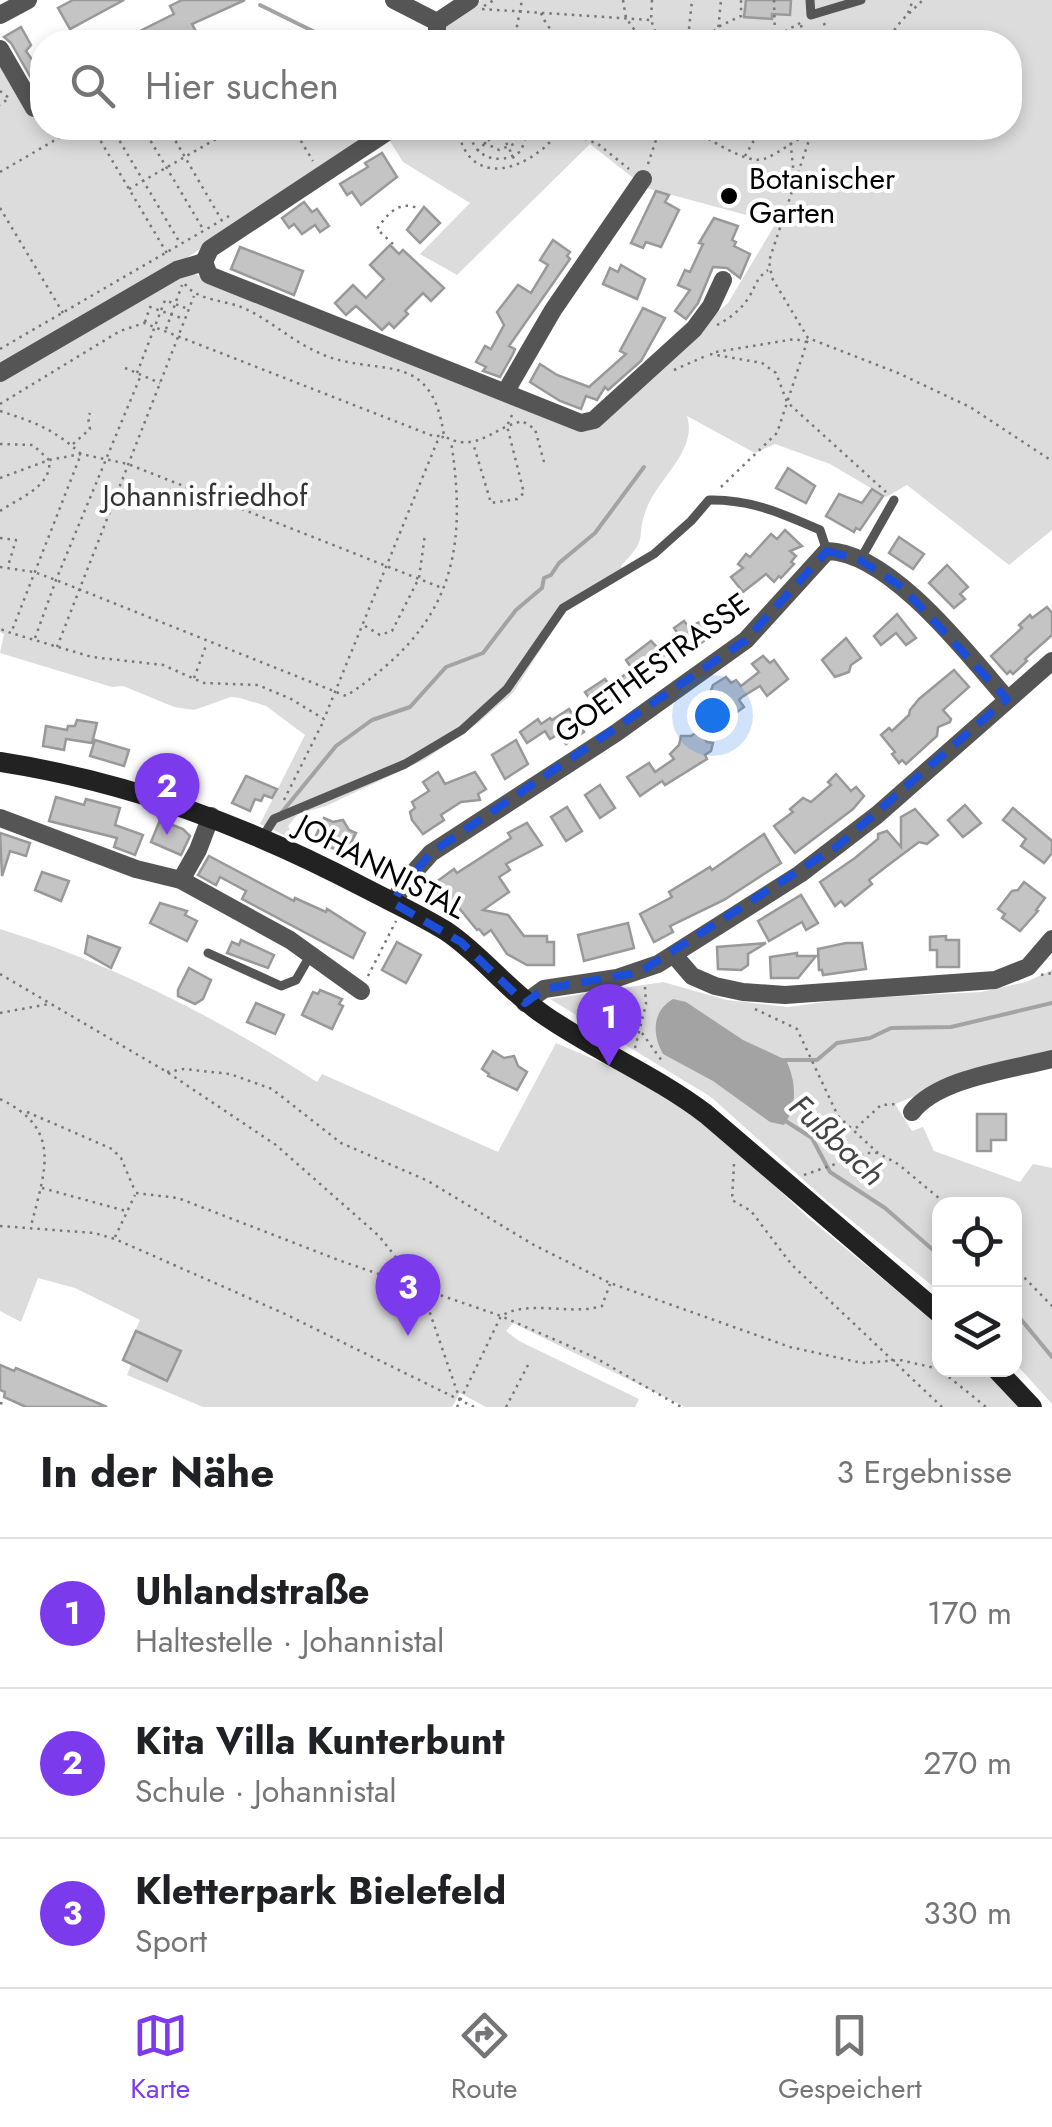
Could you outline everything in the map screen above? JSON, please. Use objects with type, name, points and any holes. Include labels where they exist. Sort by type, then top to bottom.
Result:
[{"type":"main road","name":"JOHANNISTAL","points":[[0,762],[136,791],[211,816],[262,838],[461,942],[525,1003],[694,1105],[932,1307]]},
{"type":"main road","points":[[1004,1377],[1032,1407]]},
{"type":"street","points":[[0,15],[28,0]]},
{"type":"street","points":[[394,0],[438,22]]},
{"type":"street","points":[[438,22],[474,5]]},
{"type":"street","points":[[438,22],[438,30]]},
{"type":"street","points":[[0,48],[30,101]]},
{"type":"street","points":[[375,140],[210,249],[204,262],[209,274],[586,422],[624,394],[694,329],[711,306],[722,280]]},
{"type":"street","points":[[506,392],[554,310],[643,179]]},
{"type":"street","points":[[0,372],[176,270],[204,262]]},
{"type":"street","points":[[826,552],[860,560],[902,587],[1008,699]]},
{"type":"street","name":"GOETHESTRASSE","points":[[396,909],[407,880],[431,853],[616,733],[746,640],[826,552]]},
{"type":"street","points":[[525,1003],[544,989],[640,972],[674,955],[839,845],[1052,661]]},
{"type":"street","points":[[180,880],[198,850],[211,816]]},
{"type":"street","points":[[0,818],[125,865],[180,880],[312,954],[361,991]]},
{"type":"street","points":[[674,955],[692,976],[742,992],[785,995],[995,980],[1028,967],[1052,938]]},
{"type":"street","points":[[912,1112],[924,1097],[954,1085],[1052,1060]]},
{"type":"lane","points":[[810,0],[811,15],[858,0]]},
{"type":"lane","points":[[262,838],[274,819],[405,764],[462,730],[508,689],[563,608],[654,554],[710,500],[736,500],[820,530],[826,552]]},
{"type":"lane","points":[[860,560],[894,500]]},
{"type":"lane","points":[[208,954],[281,986],[296,980],[312,954]]},
{"type":"path","points":[[516,30],[522,0]]},
{"type":"path","points":[[623,0],[626,18],[634,30]]},
{"type":"path","points":[[652,0],[650,20],[654,30]]},
{"type":"path","points":[[687,30],[692,0]]},
{"type":"path","points":[[718,30],[721,0]]},
{"type":"path","points":[[715,30],[740,16],[741,0]]},
{"type":"path","points":[[774,0],[776,30]]},
{"type":"path","points":[[908,14],[913,0]]},
{"type":"path","points":[[895,30],[923,0]]},
{"type":"path","points":[[474,5],[650,20]]},
{"type":"path","points":[[822,12],[827,30]]},
{"type":"path","points":[[541,13],[549,30]]},
{"type":"path","points":[[790,29],[800,24],[801,30]]},
{"type":"path","points":[[0,90],[9,98],[0,105]]},
{"type":"path","points":[[0,172],[55,140]]},
{"type":"path","points":[[100,140],[167,253]]},
{"type":"path","points":[[119,140],[181,244]]},
{"type":"path","points":[[0,349],[204,230],[150,140]]},
{"type":"path","points":[[175,140],[222,220]]},
{"type":"path","points":[[129,189],[213,140]]},
{"type":"path","points":[[300,140],[321,176]]},
{"type":"path","points":[[461,140],[464,149],[480,165],[504,170],[545,148],[549,140]]},
{"type":"path","points":[[473,140],[477,150],[494,159],[513,156],[527,140]]},
{"type":"path","points":[[484,140],[493,149],[508,147],[516,140]]},
{"type":"path","points":[[477,150],[489,140]]},
{"type":"path","points":[[505,140],[517,165]]},
{"type":"path","points":[[588,140],[643,179],[656,140]]},
{"type":"path","points":[[711,140],[744,157],[766,158],[792,141]]},
{"type":"path","points":[[744,157],[754,140]]},
{"type":"path","points":[[710,500],[777,433],[807,340],[769,270],[774,237],[807,140]]},
{"type":"path","points":[[792,141],[794,178]]},
{"type":"path","points":[[393,244],[377,230],[399,207],[417,208]]},
{"type":"path","points":[[0,208],[63,313]]},
{"type":"path","points":[[694,329],[706,332],[734,316],[750,296],[758,277],[769,270]]},
{"type":"path","points":[[166,331],[183,282],[195,294],[241,307],[324,355],[416,377],[436,402],[444,436]]},
{"type":"path","points":[[56,648],[195,294]]},
{"type":"path","points":[[34,641],[139,374],[164,300],[189,310]]},
{"type":"path","points":[[144,323],[150,307],[185,320]]},
{"type":"path","points":[[0,404],[120,331],[144,323],[459,444],[473,444],[507,426],[529,423],[544,462]]},
{"type":"path","points":[[667,374],[710,354],[795,338],[807,340],[898,373],[970,407],[1052,460]]},
{"type":"path","points":[[710,354],[762,363],[776,373],[787,402],[894,500]]},
{"type":"path","points":[[125,368],[162,384]]},
{"type":"path","points":[[473,444],[491,504],[517,499],[524,492],[507,426],[512,416],[506,392]]},
{"type":"path","points":[[0,411],[63,436],[81,454]]},
{"type":"path","points":[[72,445],[90,429],[90,413]]},
{"type":"path","points":[[274,819],[336,693],[437,442],[444,436]]},
{"type":"path","points":[[0,567],[56,580],[346,696],[407,645],[428,618],[443,589],[459,520],[451,440]]},
{"type":"path","points":[[0,444],[33,445],[49,460],[51,470],[47,479],[0,511]]},
{"type":"path","points":[[11,632],[81,454]]},
{"type":"path","points":[[0,478],[49,460],[81,454],[128,464],[443,589]]},
{"type":"path","points":[[363,625],[380,635],[392,631],[418,578],[425,534]]},
{"type":"path","points":[[0,538],[16,540],[7,568]]},
{"type":"path","points":[[0,630],[92,657],[163,665],[194,680],[258,685],[292,699],[324,719]]},
{"type":"path","points":[[194,680],[207,642]]},
{"type":"path","points":[[361,991],[396,909]]},
{"type":"path","points":[[633,1054],[646,1004],[640,972]]},
{"type":"path","points":[[0,974],[167,1072],[276,1145],[380,1236],[422,1290],[460,1400]]},
{"type":"path","points":[[742,992],[751,1006],[797,1029],[838,1116],[938,1197]]},
{"type":"path","points":[[0,1012],[51,1003]]},
{"type":"path","points":[[640,1032],[662,1061]]},
{"type":"path","points":[[167,1072],[230,1074],[272,1090],[341,1143],[428,1181],[534,1246],[610,1283],[790,1347],[862,1362],[910,1361],[939,1370],[986,1407]]},
{"type":"path","points":[[0,1099],[112,1149],[121,1158],[136,1193]]},
{"type":"path","points":[[856,1129],[870,1112],[889,1102],[912,1112]]},
{"type":"path","points":[[27,1112],[46,1157],[30,1228]]},
{"type":"path","points":[[794,1177],[878,1152]]},
{"type":"path","points":[[736,1153],[732,1200],[750,1211],[792,1266],[942,1407]]},
{"type":"path","points":[[41,1188],[126,1211]]},
{"type":"path","points":[[136,1193],[178,1198],[501,1316],[594,1357],[680,1407]]},
{"type":"path","points":[[114,1239],[136,1193]]},
{"type":"path","points":[[0,1226],[94,1233],[114,1239],[282,1313],[474,1407]]},
{"type":"path","points":[[1022,1275],[1052,1306]]},
{"type":"path","points":[[457,1407],[501,1316],[518,1309],[586,1311],[602,1306],[610,1283]]},
{"type":"path","points":[[506,1407],[528,1365]]},
{"type":"highlighted area","points":[[827,551],[860,560],[902,587],[1007,699],[839,845],[640,972],[544,989],[525,1003],[461,942],[393,903],[431,853],[746,640]]},
{"type":"green space","name":"Johannisfriedhof","points":[[481,0],[1052,0],[1052,530],[1009,565],[907,485],[886,497],[830,464],[775,444],[755,453],[687,416],[687,441],[651,498],[639,543],[621,566],[623,575],[565,611],[513,693],[478,723],[426,759],[326,806],[298,814],[288,826],[295,840],[260,824],[305,735],[266,706],[231,697],[194,710],[174,707],[123,686],[112,687],[0,653],[4,634],[0,632],[0,381],[187,271],[588,431],[728,303],[776,223],[646,188],[590,144],[457,275],[420,254],[470,203],[403,162],[391,140],[1022,140],[1022,30],[446,30],[445,24]]},
{"type":"green space","points":[[0,58],[30,109],[30,140],[363,140],[182,261],[0,366]]},
{"type":"green space","points":[[0,929],[83,958],[164,995],[317,1082],[322,1074],[498,1152],[556,1043],[619,1070],[679,1102],[811,1220],[932,1319],[932,1377],[992,1377],[1021,1407],[685,1407],[513,1323],[506,1331],[519,1341],[639,1399],[635,1407],[486,1407],[460,1393],[452,1407],[203,1407],[127,1375],[131,1365],[122,1361],[140,1320],[75,1288],[38,1278],[21,1322],[0,1311]]},
{"type":"green space","points":[[1052,970],[1052,1056],[953,1081],[895,1104],[912,1131],[923,1127],[934,1151],[1020,1182],[1033,1164],[1052,1168],[1052,1404],[1022,1371],[1022,1197],[932,1197],[932,1285],[827,1201],[711,1097],[550,999],[663,982],[727,1000],[788,1007],[847,999],[981,992],[1026,982]]},
{"type":"shaded area","points":[[673,999],[686,1002],[743,1040],[786,1060],[794,1093],[784,1125],[770,1122],[713,1081],[663,1054],[656,1024],[661,1010]]},
{"type":"building","points":[[73,0],[124,0],[70,29],[58,8]]},
{"type":"building","points":[[182,0],[245,0],[192,24],[195,30],[142,30],[174,14],[170,6]]},
{"type":"building","points":[[746,0],[791,0],[790,15],[772,14],[772,19],[744,17]]},
{"type":"building","points":[[21,27],[30,43],[26,51],[30,57],[30,76],[11,43],[4,37]]},
{"type":"building","points":[[382,153],[397,177],[361,205],[340,184]]},
{"type":"building","points":[[656,191],[669,195],[665,202],[679,210],[661,247],[646,242],[643,248],[631,243]]},
{"type":"building","points":[[304,202],[312,212],[317,209],[329,226],[320,232],[315,225],[302,234],[294,224],[289,228],[282,218]]},
{"type":"building","points":[[424,207],[440,223],[420,243],[407,230]]},
{"type":"building","points":[[714,218],[738,226],[732,240],[736,242],[734,246],[750,254],[740,278],[727,268],[713,267],[698,303],[686,319],[675,311],[690,290],[678,285],[685,270],[690,272],[703,244],[699,243]]},
{"type":"building","points":[[553,240],[570,252],[570,259],[509,346],[515,349],[500,377],[483,371],[486,367],[476,362],[485,346],[491,349],[504,325],[497,312],[518,285],[531,293],[548,265],[540,260]]},
{"type":"building","points":[[390,245],[399,254],[403,250],[444,288],[431,301],[423,293],[394,328],[389,323],[382,330],[356,306],[346,315],[335,303],[353,285],[366,298],[384,279],[370,265]]},
{"type":"building","points":[[240,247],[303,271],[294,295],[231,269]]},
{"type":"building","points":[[621,265],[645,279],[637,299],[603,284],[610,268],[618,272]]},
{"type":"building","points":[[643,308],[665,318],[641,361],[608,390],[605,387],[597,400],[586,396],[581,409],[530,382],[540,364],[589,387],[626,354],[620,351]]},
{"type":"building","points":[[788,468],[815,486],[806,503],[776,488]]},
{"type":"building","points":[[872,489],[883,496],[860,530],[856,528],[854,532],[826,516],[839,494],[862,503]]},
{"type":"building","points":[[785,530],[802,546],[790,551],[796,556],[791,562],[794,564],[774,582],[766,574],[743,592],[731,577],[743,568],[738,564],[771,534],[777,539]]},
{"type":"building","points":[[899,537],[924,554],[913,569],[889,553]]},
{"type":"building","points":[[947,565],[968,587],[960,594],[965,599],[954,608],[929,583]]},
{"type":"building","points":[[1047,607],[1052,613],[1052,635],[1013,674],[1007,674],[991,656],[1022,628],[1019,625],[1030,615],[1032,618]]},
{"type":"building","points":[[897,614],[916,638],[906,645],[896,633],[881,645],[874,636]]},
{"type":"building","points":[[684,621],[689,627],[702,621],[712,634],[687,655],[683,650],[597,710],[585,692],[605,679],[610,686],[632,669],[626,660],[651,641],[659,649],[679,635],[674,628]]},
{"type":"building","points":[[846,638],[861,658],[851,665],[849,672],[835,677],[822,660]]},
{"type":"building","points":[[763,656],[770,663],[774,660],[788,679],[767,696],[760,686],[742,697],[739,700],[744,707],[730,717],[722,707],[711,716],[700,700],[713,685],[726,677],[741,686],[759,672],[752,664]]},
{"type":"building","points":[[954,670],[969,687],[943,710],[950,722],[938,727],[937,736],[906,764],[902,760],[899,763],[881,735],[889,728],[892,731],[919,699]]},
{"type":"building","points":[[569,709],[584,732],[566,744],[559,734],[550,739],[545,731],[527,743],[520,732],[538,719],[541,724]]},
{"type":"building","points":[[77,720],[97,723],[92,743],[66,739],[64,750],[43,746],[46,726],[67,730]]},
{"type":"building","points":[[699,731],[707,742],[713,743],[705,755],[707,759],[640,796],[627,777],[649,763],[655,772],[674,759],[670,754],[681,736]]},
{"type":"building","points":[[95,740],[129,750],[124,766],[90,756]]},
{"type":"building","points":[[516,740],[528,764],[505,779],[492,755]]},
{"type":"building","points":[[438,772],[445,784],[475,772],[486,789],[478,794],[480,800],[461,802],[423,834],[412,820],[412,802],[429,791],[423,782]]},
{"type":"building","points":[[836,774],[851,791],[856,787],[864,796],[853,809],[795,853],[774,826],[793,812],[790,809],[803,798],[811,802],[831,785],[828,782]]},
{"type":"building","points":[[246,776],[277,789],[272,798],[264,795],[261,801],[255,799],[250,811],[232,803]]},
{"type":"building","points":[[600,785],[615,808],[600,818],[585,795]]},
{"type":"building","points":[[56,797],[84,805],[86,799],[120,808],[115,825],[143,835],[135,855],[114,847],[117,838],[49,821]]},
{"type":"building","points":[[965,805],[981,823],[963,837],[948,820]]},
{"type":"building","points":[[567,807],[582,831],[566,841],[551,817]]},
{"type":"building","points":[[1013,808],[1052,841],[1052,853],[1044,863],[1021,846],[1026,839],[1003,820]]},
{"type":"building","points":[[915,809],[938,835],[927,844],[919,842],[887,866],[845,906],[841,901],[835,906],[820,882],[878,839],[878,834],[887,831],[901,847],[901,817]]},
{"type":"building","points":[[324,818],[333,822],[343,820],[356,833],[345,854],[314,840]]},
{"type":"building","points":[[160,820],[190,836],[181,855],[151,842]]},
{"type":"building","points":[[527,823],[542,845],[506,864],[510,870],[499,877],[509,892],[483,910],[508,915],[524,936],[547,936],[547,942],[554,942],[554,965],[527,965],[507,954],[491,930],[484,935],[477,930],[454,902],[447,907],[432,885],[511,838],[508,833]]},
{"type":"building","points":[[0,833],[30,843],[26,856],[10,851],[2,876]]},
{"type":"building","points":[[764,834],[781,863],[724,900],[670,926],[673,932],[654,942],[640,914],[672,897],[669,892],[710,867],[712,870]]},
{"type":"building","points":[[209,856],[294,901],[295,898],[326,912],[327,909],[365,933],[353,958],[242,899],[246,891],[220,877],[216,885],[198,875]]},
{"type":"building","points":[[42,872],[69,881],[61,901],[35,890]]},
{"type":"building","points":[[1024,882],[1045,898],[1020,931],[1002,918],[1005,914],[998,909]]},
{"type":"building","points":[[801,895],[818,923],[806,930],[802,922],[769,941],[758,921]]},
{"type":"building","points":[[160,903],[187,911],[185,915],[197,921],[187,941],[150,923]]},
{"type":"building","points":[[628,923],[634,948],[584,961],[578,935]]},
{"type":"building","points":[[88,936],[120,948],[111,968],[85,953]]},
{"type":"building","points":[[946,936],[946,940],[959,940],[959,967],[937,967],[937,950],[930,950],[930,937]]},
{"type":"building","points":[[241,940],[274,955],[268,968],[227,953],[232,942],[239,945]]},
{"type":"building","points":[[397,942],[421,955],[406,983],[382,970]]},
{"type":"building","points":[[766,943],[748,954],[748,965],[741,970],[718,969],[717,947]]},
{"type":"building","points":[[862,943],[866,969],[823,975],[818,949]]},
{"type":"building","points":[[797,953],[816,956],[798,978],[771,978],[770,957]]},
{"type":"building","points":[[189,968],[211,980],[203,999],[195,1004],[178,996]]},
{"type":"building","points":[[320,990],[342,999],[339,1004],[343,1006],[332,1029],[302,1015],[313,992],[318,994]]},
{"type":"building","points":[[256,1003],[284,1015],[275,1034],[247,1022]]},
{"type":"building","points":[[493,1051],[504,1058],[514,1056],[518,1066],[527,1072],[517,1090],[482,1069]]},
{"type":"building","points":[[977,1114],[1006,1114],[1006,1140],[991,1140],[991,1151],[977,1151]]},
{"type":"building","points":[[136,1331],[181,1351],[167,1381],[123,1360]]},
{"type":"building","points":[[0,1365],[14,1371],[16,1368],[107,1407],[26,1407],[4,1397],[5,1392],[0,1390]]},
{"type":"waterway","points":[[260,5],[311,30]]},
{"type":"waterway","points":[[282,812],[336,746],[372,720],[410,707],[446,667],[483,653],[516,610],[542,588],[544,578],[595,533],[644,467]]},
{"type":"waterway","points":[[784,1060],[817,1060],[837,1043],[870,1038],[891,1028],[951,1027],[1052,1003]]},
{"type":"waterway","name":"Fußbach","points":[[784,1120],[812,1138],[830,1172],[885,1208],[932,1249]]},
{"type":"waterway","name":"Fußbach","points":[[1022,1321],[1052,1357]]},
{"type":"place","name":"Botanischer Garten","points":[[729,196]]},
{"type":"place","name":"Kita Villa Kunterbunt","points":[[167,835]]},
{"type":"place","name":"Uhlandstraße","points":[[609,1066]]},
{"type":"place","name":"Kletterpark Bielefeld","points":[[408,1336]]}]
